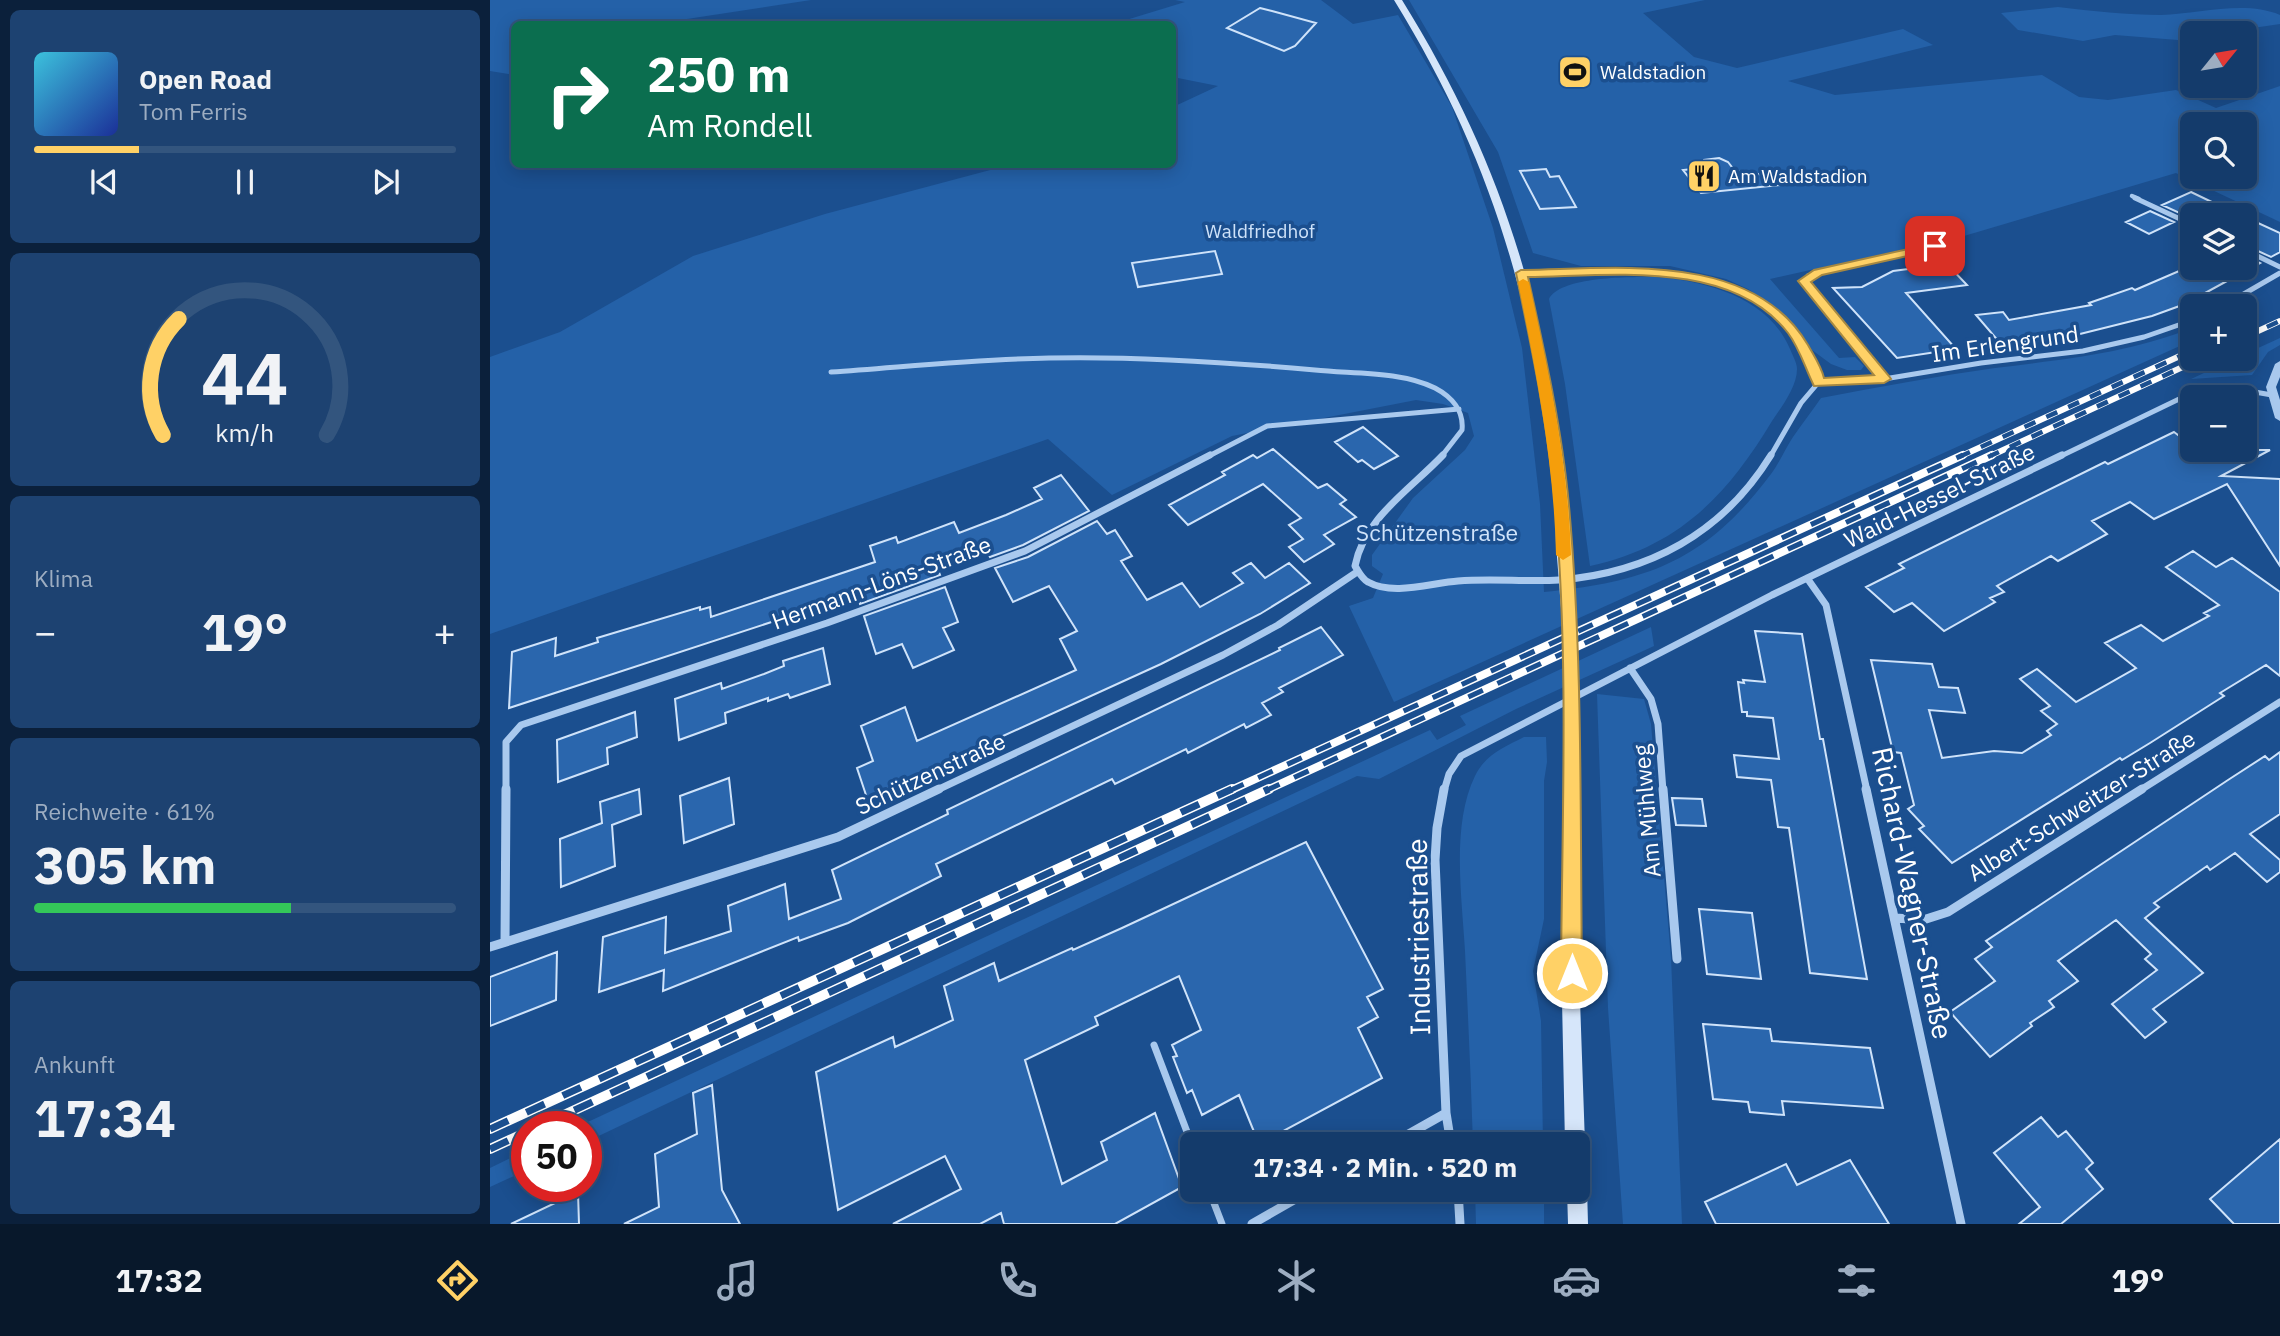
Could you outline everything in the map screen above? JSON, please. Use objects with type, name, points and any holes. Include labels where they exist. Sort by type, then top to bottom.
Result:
[{"type":"main road","points":[[1398,0],[1440,68],[1479,148],[1503,211],[1521,273],[1546,386],[1562,504],[1571,646],[1575,1132]]},
{"type":"main road","points":[[1577,1202],[1578,1224]]},
{"type":"street","points":[[2132,195],[2180,219]]},
{"type":"street","points":[[1884,379],[1804,281],[1818,273],[1935,246]]},
{"type":"street","points":[[2257,256],[2280,267]]},
{"type":"street","points":[[831,372],[1007,359],[1116,358],[1294,368],[1419,383],[1442,392],[1459,409],[1463,426],[1459,438],[1403,491],[1369,533],[1355,557],[1357,572],[1365,581],[1387,588],[1460,580],[1564,582],[1610,576],[1657,560],[1711,524],[1764,467],[1804,395],[1818,383],[1815,368],[1795,333],[1784,321],[1760,302],[1725,285],[1665,272],[1521,273]]},
{"type":"street","points":[[2244,294],[2280,273]]},
{"type":"street","name":"Im Erlengrund","points":[[1818,383],[1884,379],[1981,363],[2084,351],[2144,337],[2180,325]]},
{"type":"street","points":[[2280,364],[2272,381],[2272,395],[2280,418]]},
{"type":"street","name":"Waid-Hessel-Straße","points":[[1630,668],[1807,578],[2203,388],[2220,386],[2272,395]]},
{"type":"street","name":"Hermann-Löns-Straße","points":[[505,943],[506,742],[521,725],[827,623],[1026,551],[1267,426],[1459,409]]},
{"type":"street","name":"Schützenstraße","points":[[490,947],[838,837],[1223,655],[1268,631],[1357,572]]},
{"type":"street","name":"Richard-Wagner-Straße","points":[[1807,578],[1826,605],[1961,1224]]},
{"type":"street","name":"Am Mühlweg","points":[[1630,668],[1651,699],[1658,724],[1677,959]]},
{"type":"street","name":"Industriestraße","points":[[1449,1132],[1435,861],[1441,806],[1449,773],[1454,764],[1471,750],[1630,668]]},
{"type":"street","name":"Albert-Schweitzer-Straße","points":[[1896,918],[1923,920],[1948,912],[2280,702]]},
{"type":"street","points":[[1412,1132],[1446,1113]]},
{"type":"street","points":[[1252,1224],[1290,1202]]},
{"type":"street","points":[[1459,1202],[1460,1224]]},
{"type":"lane","points":[[1154,1045],[1187,1132]]},
{"type":"lane","points":[[1214,1202],[1222,1224]]},
{"type":"green space","points":[[490,0],[811,0],[674,21],[511,21],[511,74],[490,71]]},
{"type":"green space","name":"Waldfriedhof","points":[[1175,0],[1321,0],[1353,24],[1398,15],[1452,107],[1493,228],[1522,348],[1540,504],[1544,592],[1581,588],[1645,573],[1672,562],[1698,546],[1723,527],[1747,503],[1774,469],[1821,398],[2095,354],[2180,333],[2180,346],[1394,702],[1349,606],[1373,598],[1383,574],[1372,566],[1372,555],[1413,498],[1465,450],[1474,436],[1468,413],[1443,404],[1416,400],[1232,436],[1112,495],[1048,439],[490,634],[490,357],[560,332],[693,256],[825,214],[998,168],[1176,168],[1176,106],[1218,86],[1176,78],[1176,21],[1123,21],[1185,2]]},
{"type":"green space","points":[[1409,0],[1705,0],[1643,13],[1694,57],[1737,68],[1903,29],[1933,45],[1788,81],[1835,95],[2042,75],[2079,97],[2108,100],[2176,90],[2180,92],[2180,98],[2194,98],[2216,108],[2245,98],[2258,98],[2258,94],[2280,86],[2280,222],[2257,211],[2257,203],[2240,203],[2210,189],[2257,189],[2257,112],[2180,112],[2180,175],[2176,173],[1937,244],[1931,243],[1770,279],[1839,358],[1855,357],[1864,366],[1861,370],[1847,370],[1831,364],[1812,350],[1801,333],[1778,309],[1748,289],[1726,279],[1670,266],[1581,266],[1533,253],[1498,152]]},
{"type":"green space","points":[[2058,7],[2161,15],[2237,8],[2280,15],[2280,24],[2258,27],[2258,21],[2180,21],[2180,40],[2115,35],[2083,41],[2018,30],[2001,13]]},
{"type":"green space","points":[[1655,277],[1714,288],[1751,304],[1767,316],[1780,331],[1795,361],[1796,376],[1788,396],[1755,448],[1718,495],[1674,532],[1649,546],[1590,566],[1565,384],[1549,299],[1556,291],[1581,282]]},
{"type":"green space","points":[[2280,338],[2280,345],[2268,352],[2257,368],[2257,349]]},
{"type":"green space","points":[[2208,371],[2255,371],[2252,375],[2191,379]]},
{"type":"green space","points":[[1651,627],[1654,646],[1516,709],[1379,779],[1357,776],[602,1134],[602,1115],[1430,730],[1437,740],[1466,725],[1460,716]]},
{"type":"green space","points":[[1597,694],[1644,699],[1651,724],[1671,958],[1682,1224],[1623,1224],[1608,1008]]},
{"type":"green space","points":[[1524,737],[1546,737],[1544,919],[1533,971],[1541,1021],[1543,1132],[1473,1132],[1460,839],[1468,795],[1475,776],[1484,762]]},
{"type":"green space","points":[[511,1158],[511,1177],[490,1187],[490,1168]]},
{"type":"green space","points":[[1475,1202],[1544,1202],[1544,1224],[1476,1224]]},
{"type":"building","points":[[1260,8],[1316,23],[1295,46],[1284,51],[1227,28]]},
{"type":"building","name":"Am Waldstadion","points":[[1719,158],[1728,162],[1735,171],[1781,177],[1780,185],[1701,193],[1683,170],[1702,168],[1704,160]]},
{"type":"building","points":[[1546,169],[1550,177],[1559,176],[1576,207],[1540,209],[1520,171]]},
{"type":"building","points":[[2191,192],[2214,203],[2180,203],[2180,213],[2162,205]]},
{"type":"building","points":[[2150,211],[2174,222],[2149,234],[2126,222]]},
{"type":"building","points":[[2257,222],[2280,233],[2280,252],[2271,257],[2257,251]]},
{"type":"building","points":[[1215,251],[1222,274],[1138,287],[1132,263]]},
{"type":"building","points":[[1947,264],[1967,285],[1906,293],[1956,349],[1897,358],[1833,288],[1862,287],[1893,271]]},
{"type":"building","points":[[2180,271],[2180,280],[2229,280],[2203,294],[2180,294],[2180,306],[2152,316],[2060,339],[2000,343],[1976,315],[2003,312],[2009,320],[2091,305],[2089,303],[2132,288],[2135,290]]},
{"type":"building","points":[[1363,427],[1398,456],[1374,469],[1362,460],[1358,462],[1335,442]]},
{"type":"building","points":[[2174,432],[2180,436],[2180,462],[2247,462],[2221,476],[2280,479],[2280,566],[2227,484],[2154,519],[2130,502],[2092,521],[2107,534],[2058,561],[2051,556],[1997,586],[2004,592],[1990,598],[1995,602],[1944,631],[1912,603],[1894,612],[1866,587],[1904,568],[1899,564],[2105,462],[2108,464]]},
{"type":"building","points":[[1273,449],[1318,488],[1327,484],[1346,500],[1340,504],[1356,517],[1324,535],[1334,544],[1304,562],[1289,547],[1303,539],[1289,525],[1301,518],[1263,484],[1188,525],[1169,505],[1225,475],[1222,472],[1253,455],[1257,458]]},
{"type":"building","points":[[2257,450],[2270,450],[2257,457]]},
{"type":"building","points":[[1061,475],[1089,511],[1023,545],[990,557],[985,549],[937,567],[940,575],[860,604],[857,594],[509,708],[512,652],[556,638],[555,656],[598,642],[597,638],[700,607],[700,610],[710,607],[711,617],[875,562],[870,546],[896,537],[898,543],[954,522],[959,533],[1006,515],[1042,499],[1034,488]]},
{"type":"building","points":[[1097,521],[1107,534],[1115,530],[1132,556],[1121,561],[1147,600],[1182,583],[1200,607],[1243,583],[1233,573],[1251,563],[1265,578],[1289,563],[1310,583],[1260,614],[1161,664],[867,798],[857,768],[873,761],[861,726],[905,707],[917,741],[1076,670],[1060,639],[1077,631],[1049,586],[1013,602],[995,568],[1028,557]]},
{"type":"building","points":[[2193,551],[2216,567],[2232,558],[2280,592],[2280,676],[2266,665],[2220,693],[2224,696],[2150,743],[2122,760],[2120,758],[1952,863],[1919,829],[1924,826],[1908,809],[1914,805],[1901,753],[1893,752],[1871,660],[1932,664],[1939,687],[1958,688],[1965,713],[1929,710],[1942,758],[1994,751],[2022,753],[2051,735],[2047,731],[2057,724],[2041,711],[2050,706],[2020,679],[2037,669],[2076,702],[2136,668],[2105,643],[2141,625],[2163,641],[2209,616],[2204,613],[2219,605],[2166,567]]},
{"type":"building","points":[[945,587],[958,622],[943,628],[954,650],[913,668],[902,644],[876,654],[864,616]]},
{"type":"building","points":[[1321,627],[1343,655],[1279,688],[1283,692],[1262,703],[1271,715],[1246,728],[1244,724],[1188,753],[1186,749],[1115,784],[1112,779],[936,864],[941,876],[848,923],[799,941],[798,937],[663,991],[664,970],[599,992],[603,937],[666,917],[665,953],[731,931],[728,906],[785,884],[789,919],[841,899],[832,870],[948,814],[947,810],[1280,650],[1279,648]]},
{"type":"building","points":[[1755,631],[1802,634],[1867,979],[1810,973],[1789,828],[1778,827],[1771,780],[1737,777],[1734,755],[1779,759],[1773,718],[1747,716],[1747,712],[1742,712],[1738,682],[1765,682]]},
{"type":"building","points":[[823,648],[830,684],[790,698],[788,694],[768,701],[768,698],[725,713],[726,723],[679,740],[675,699],[721,683],[722,689],[784,666],[783,661]]},
{"type":"building","points":[[635,712],[637,737],[607,748],[608,764],[558,782],[557,740]]},
{"type":"building","points":[[2280,752],[2280,814],[2250,834],[2280,860],[2280,872],[2267,882],[2235,853],[2210,870],[2207,866],[2154,903],[2159,907],[2145,918],[2203,973],[2153,1009],[2166,1022],[2145,1038],[2112,1004],[2157,970],[2145,959],[2151,954],[2116,920],[2058,961],[2078,981],[2049,1001],[2054,1007],[2030,1023],[2032,1026],[1990,1057],[1950,1012],[1995,981],[1975,959],[1992,947],[1986,941],[2265,756],[2269,760]]},
{"type":"building","points":[[729,778],[734,824],[684,843],[680,796]]},
{"type":"building","points":[[639,789],[641,814],[612,825],[615,866],[561,887],[560,839],[602,823],[600,802]]},
{"type":"building","points":[[1672,798],[1702,799],[1706,826],[1676,825]]},
{"type":"building","points":[[1306,842],[1383,989],[1367,997],[1378,1017],[1358,1028],[1382,1078],[1281,1132],[1254,1132],[1239,1095],[1202,1115],[1192,1090],[1187,1093],[1173,1057],[1177,1056],[1172,1045],[1201,1030],[1179,976],[1095,1017],[1098,1025],[1025,1060],[1062,1184],[1107,1160],[1101,1142],[1155,1113],[1180,1188],[1115,1224],[1004,1224],[1001,1213],[980,1224],[893,1224],[961,1189],[945,1156],[838,1210],[816,1072],[893,1037],[895,1047],[953,1020],[944,986],[994,963],[999,981],[1122,928]]},
{"type":"building","points":[[1699,909],[1752,913],[1761,979],[1707,974]]},
{"type":"building","points":[[557,952],[556,1000],[490,1026],[490,977]]},
{"type":"building","points":[[1703,1024],[1770,1029],[1772,1041],[1870,1048],[1883,1108],[1782,1101],[1784,1115],[1750,1112],[1748,1102],[1713,1099]]},
{"type":"building","points":[[712,1085],[722,1190],[740,1224],[624,1224],[659,1207],[655,1154],[697,1134],[693,1093]]},
{"type":"building","points":[[2041,1117],[2058,1137],[2066,1131],[2093,1163],[2086,1169],[2103,1189],[2061,1224],[2019,1224],[2040,1207],[1994,1153]]},
{"type":"building","points":[[2280,1139],[2280,1224],[2234,1224],[2210,1199]]},
{"type":"building","points":[[1850,1160],[1889,1224],[1716,1224],[1705,1202],[1786,1164],[1797,1185]]},
{"type":"building","points":[[557,1202],[578,1202],[579,1224],[511,1224]]},
{"type":"railway","points":[[2257,332],[2280,321]]},
{"type":"railway","points":[[1959,457],[2180,356]]},
{"type":"railway","points":[[1988,457],[2180,368]]},
{"type":"railway","points":[[1229,791],[1963,455]]},
{"type":"railway","points":[[1265,791],[1992,455]]},
{"type":"railway","points":[[490,1129],[1232,789]]},
{"type":"railway","points":[[573,1111],[1269,789]]},
{"type":"railway","points":[[490,1149],[511,1139]]},
{"type":"slow traffic","points":[[1523,282],[1546,386],[1562,504],[1563,555]]},
{"type":"place","name":"Waldstadion","points":[[1575,72]]},
{"type":"place","name":"Am Waldstadion","points":[[1704,176]]},
{"type":"route","points":[[1572,973],[1571,646],[1562,504],[1546,386],[1521,273],[1665,272],[1716,282],[1752,297],[1784,321],[1795,333],[1815,368],[1818,383],[1884,379],[1808,289],[1805,278],[1935,246]]}]
